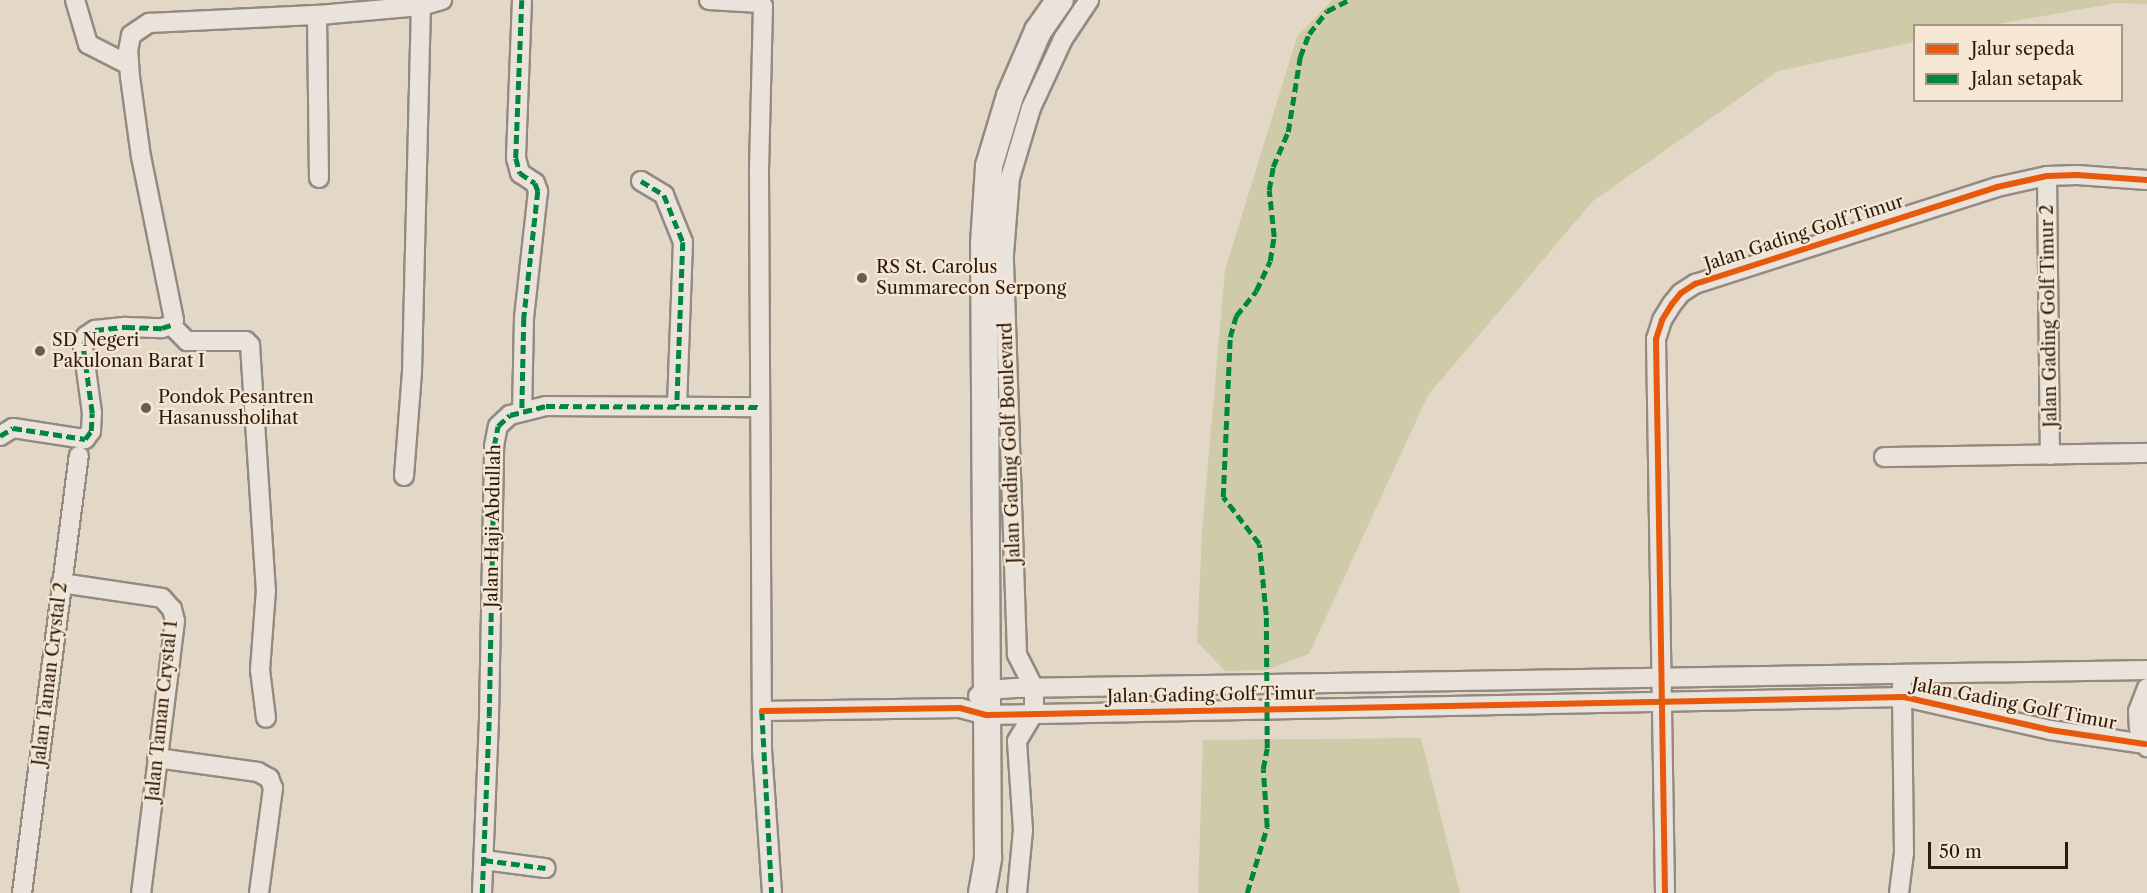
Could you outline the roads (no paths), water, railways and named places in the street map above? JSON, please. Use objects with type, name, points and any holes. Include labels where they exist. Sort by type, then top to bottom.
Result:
[{"type":"main road","name":"Jalan Gading Golf Boulevard","points":[[982,893],[988,858],[984,244],[989,166],[1010,96],[1038,31],[1060,0]]},
{"type":"street","points":[[75,0],[88,44],[129,65]]},
{"type":"street","points":[[0,436],[13,428],[85,439],[92,431],[92,413],[83,347],[86,336],[95,330],[126,327],[162,328],[171,325],[174,320],[141,157],[129,65],[131,35],[149,23],[317,15],[422,6],[442,0]]},
{"type":"street","points":[[522,0],[516,158],[520,173],[536,183],[538,191],[524,318],[522,411]]},
{"type":"street","points":[[709,0],[760,3],[763,6],[759,171],[759,407],[764,628],[762,711],[772,893]]},
{"type":"street","name":"Jalan Gading Golf Boulevard","points":[[1034,713],[1034,688],[1017,654],[1004,254],[1010,178],[1031,108],[1063,39],[1089,0]]},
{"type":"street","points":[[404,476],[412,372],[422,6]]},
{"type":"street","points":[[317,15],[319,178]]},
{"type":"street","name":"Jalan Gading Golf Timur","points":[[1662,679],[1656,339],[1662,320],[1676,298],[1695,284],[1997,187],[2047,176],[2077,175],[2147,180]]},
{"type":"street","name":"Jalan Gading Golf Timur 2","points":[[2047,176],[2050,455]]},
{"type":"street","points":[[640,181],[664,195],[683,242],[676,406]]},
{"type":"street","points":[[171,325],[187,340],[246,341],[250,345],[266,590],[261,670],[266,718]]},
{"type":"street","name":"Jalan Haji Abdullah","points":[[483,893],[495,436],[503,419],[522,411],[569,405],[759,407]]},
{"type":"street","points":[[1884,457],[2147,453]]},
{"type":"street","name":"Jalan Taman Crystal 2","points":[[22,893],[79,456]]},
{"type":"street","name":"Jalan Taman Crystal 1","points":[[61,583],[162,598],[172,609],[175,621],[141,893]]},
{"type":"street","name":"Jalan Gading Golf Timur","points":[[762,711],[960,708],[1034,688],[2147,670]]},
{"type":"street","points":[[1899,893],[1904,853],[1904,697],[1901,675]]},
{"type":"street","points":[[1662,679],[1665,893]]},
{"type":"street","name":"Jalan Gading Golf Timur","points":[[2146,745],[2139,728],[2138,711],[2147,688]]},
{"type":"street","name":"Jalan Gading Golf Timur","points":[[987,702],[1034,713],[1904,697],[2050,730],[2146,745]]},
{"type":"street","points":[[1017,893],[1023,830],[1017,741],[1034,713]]},
{"type":"street","points":[[157,758],[258,772],[269,778],[273,788],[260,893]]},
{"type":"street","points":[[484,860],[545,868]]},
{"type":"place","name":"RS St. Carolus Summarecon Serpong","points":[[862,278]]},
{"type":"place","name":"SD Negeri Pakulonan Barat I","points":[[40,351]]},
{"type":"place","name":"Pondok Pesantren Hasanussholihat","points":[[146,408]]}]
